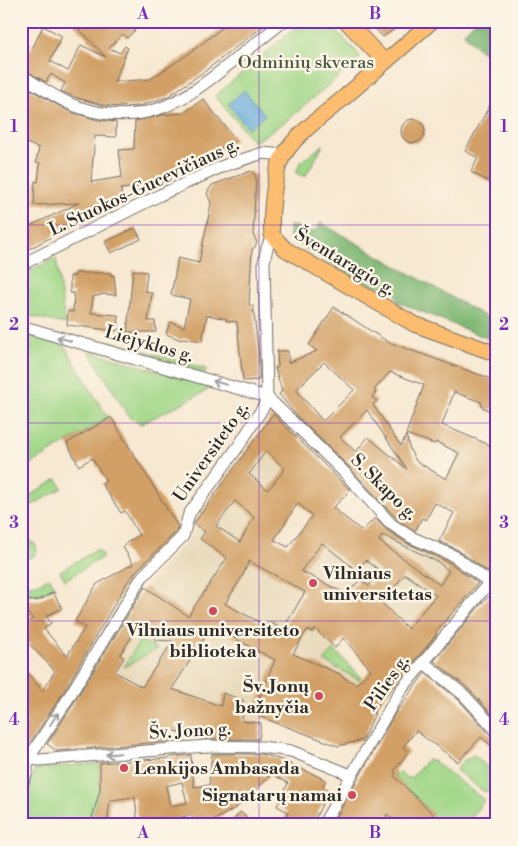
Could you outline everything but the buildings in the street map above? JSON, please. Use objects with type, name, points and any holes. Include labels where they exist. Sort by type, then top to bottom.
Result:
[{"type":"main road","points":[[346,21],[385,62]]},
{"type":"main road","name":"Šventaragio g.","points":[[432,21],[293,143],[284,155],[276,175],[272,235],[285,249],[405,319],[428,330],[497,354]]},
{"type":"street","points":[[21,75],[76,106],[93,111],[126,115],[157,110],[194,92],[284,21]]},
{"type":"street","name":"L. Stuokos-Gucevičiaus g.","points":[[21,265],[160,195],[223,166],[263,153],[284,155]]},
{"type":"street","name":"Universiteto g.","points":[[21,786],[25,764],[145,573],[184,536],[189,514],[240,444],[264,406],[267,397],[264,262],[272,235]]},
{"type":"street","name":"Liejyklos g.","points":[[21,326],[267,397]]},
{"type":"street","name":"S. Skapo g.","points":[[267,397],[345,473],[391,524],[411,537],[454,556],[489,582]]},
{"type":"street","name":"Pilies g.","points":[[323,825],[400,691],[497,572]]},
{"type":"street","points":[[423,662],[464,696],[497,731]]},
{"type":"street","name":"Šv. Jono g.","points":[[25,764],[40,760],[206,746],[276,748],[291,751],[351,775]]},
{"type":"shaded area","name":"Vilniaus universitetas","points":[[273,414],[322,458],[275,513],[257,546],[288,563],[315,530],[360,552],[387,524],[437,550],[481,579],[402,675],[341,610],[335,648],[382,699],[374,712],[363,740],[338,746],[261,717],[260,744],[210,742],[172,730],[171,743],[57,751],[46,743],[133,601],[193,534],[194,523]]},
{"type":"green space","name":"Odminių skveras","points":[[303,21],[328,21],[361,57],[289,119],[254,142],[215,96]]},
{"type":"green space","points":[[475,21],[497,21],[497,67],[463,33]]},
{"type":"green space","points":[[323,145],[305,177],[296,173],[300,163]]},
{"type":"green space","points":[[321,223],[497,323],[497,335],[494,341],[398,302],[390,281],[383,286],[373,287],[307,250],[289,236],[289,226],[314,232]]},
{"type":"green space","points":[[56,258],[65,324],[21,314],[21,275]]},
{"type":"green space","points":[[21,333],[64,345],[108,418],[21,470]]},
{"type":"green space","points":[[110,341],[206,369],[205,374],[108,346]]},
{"type":"green space","points":[[89,351],[211,386],[210,389],[141,424],[129,417]]},
{"type":"green space","points":[[57,479],[62,488],[24,510],[21,501]]},
{"type":"green space","points":[[26,539],[35,544],[37,550],[34,556],[25,560],[21,559],[21,541]]},
{"type":"green space","points":[[98,549],[103,557],[65,580],[60,571]]},
{"type":"green space","points":[[50,578],[55,587],[39,594],[21,596],[21,584],[33,585]]},
{"type":"green space","points":[[140,640],[157,649],[124,667]]},
{"type":"green space","points":[[334,650],[361,678],[359,680],[324,661]]},
{"type":"green space","points":[[474,755],[497,776],[497,784],[492,791],[483,791],[456,770],[463,761]]},
{"type":"green space","points":[[427,760],[432,760],[484,800],[466,825],[423,825],[433,814],[394,776],[399,771],[406,778],[412,777]]},
{"type":"green space","points":[[100,763],[100,790],[90,825],[21,825],[21,801],[35,769]]},
{"type":"water","points":[[244,90],[265,115],[248,128],[228,104]]},
{"type":"place","name":"Vilniaus universitetas","points":[[313,583]]},
{"type":"place","name":"Vilniaus universiteto biblioteka","points":[[213,611]]},
{"type":"place","name":"Šv. Jonų bažnyčia","points":[[319,696]]},
{"type":"place","name":"Lenkijos Ambasada","points":[[124,768]]},
{"type":"place","name":"Signatarų namai","points":[[352,795]]}]
